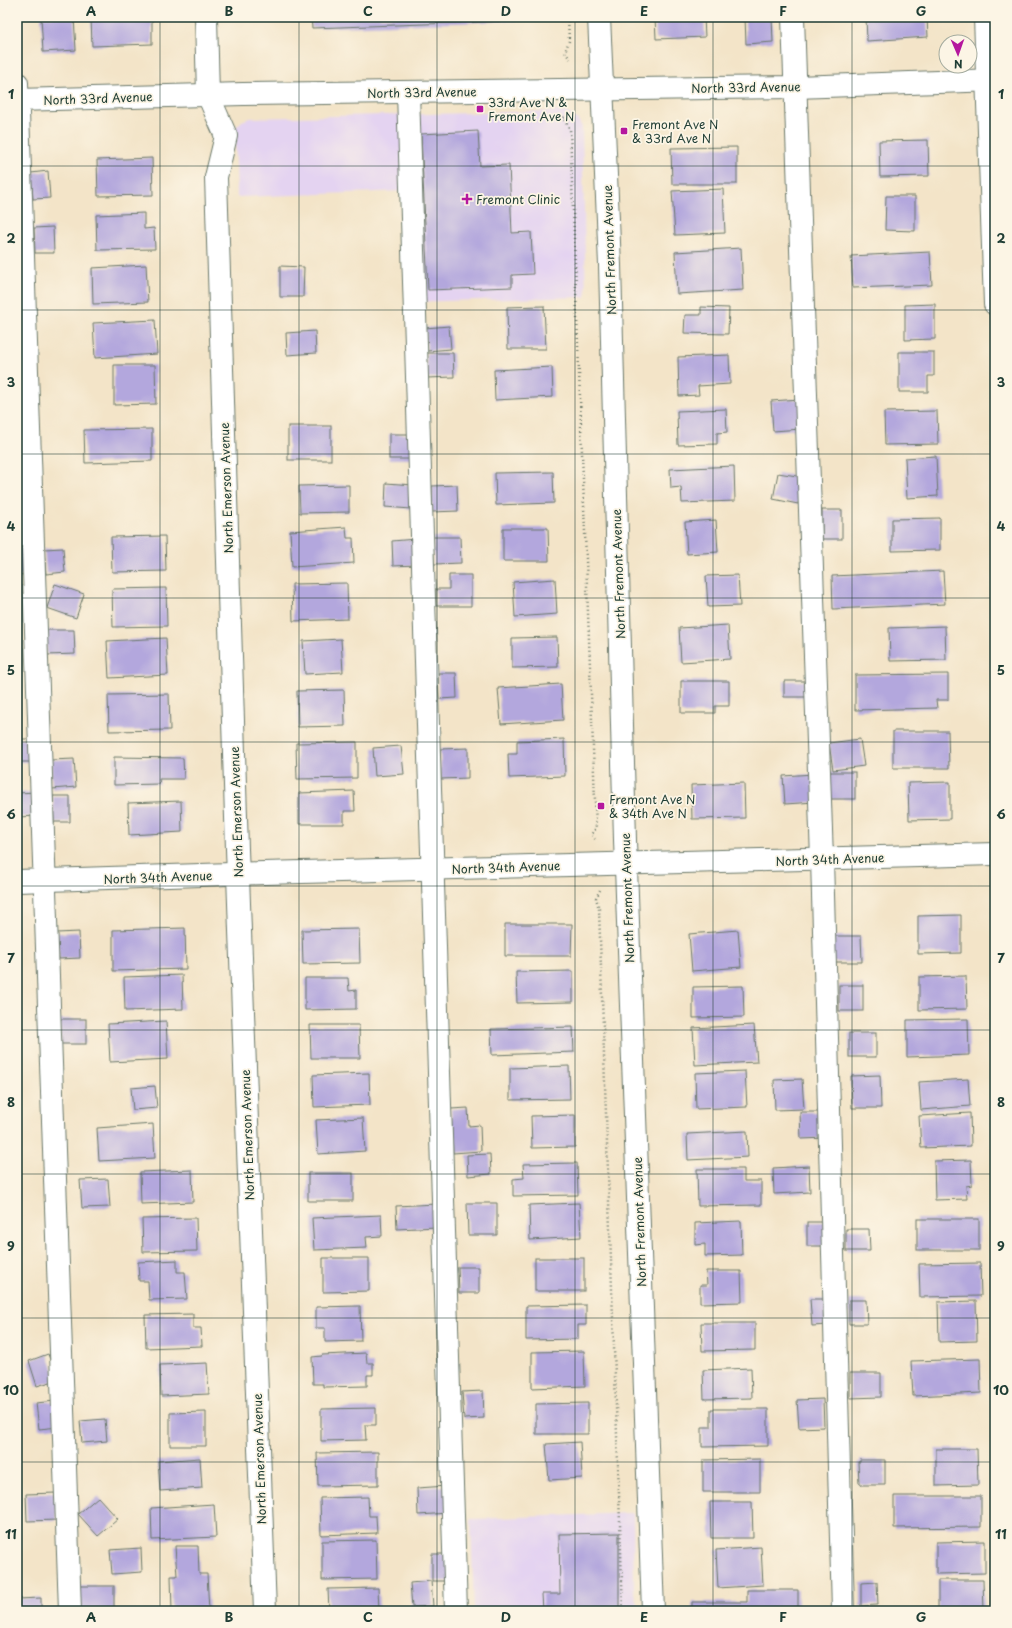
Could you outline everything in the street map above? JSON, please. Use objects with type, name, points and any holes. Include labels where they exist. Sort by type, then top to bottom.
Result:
[{"type":"street","name":"North Emerson Avenue","points":[[206,17],[208,95],[226,136],[216,177],[238,875],[265,1611]]},
{"type":"street","name":"North Fremont Avenue","points":[[599,17],[610,265],[626,864],[653,1611]]},
{"type":"street","points":[[793,17],[822,859],[843,1611]]},
{"type":"street","points":[[985,17],[991,80],[995,304]]},
{"type":"street","name":"North 33rd Avenue","points":[[17,94],[208,95],[796,87],[991,80]]},
{"type":"street","points":[[408,92],[456,1611]]},
{"type":"street","points":[[17,94],[70,1611]]},
{"type":"street","name":"North 34th Avenue","points":[[17,881],[995,854]]},
{"type":"path","points":[[568,17],[569,41],[565,52],[570,59]]},
{"type":"path","points":[[570,114],[562,118],[570,129],[596,828],[591,836],[597,840]]},
{"type":"path","points":[[600,890],[596,898],[599,909],[623,1611]]},
{"type":"shaded area","points":[[563,111],[578,120],[582,127],[586,297],[410,302],[405,191],[237,197],[235,128],[242,121],[250,118]]},
{"type":"shaded area","points":[[633,1513],[634,1590],[640,1611],[474,1611],[471,1519]]},
{"type":"building","points":[[41,17],[74,17],[76,50],[43,52]]},
{"type":"building","points":[[91,17],[152,17],[152,44],[92,46]]},
{"type":"building","points":[[311,17],[537,17],[537,20],[312,28]]},
{"type":"building","points":[[655,17],[704,17],[705,37],[656,39]]},
{"type":"building","points":[[745,17],[772,17],[773,42],[746,44]]},
{"type":"building","points":[[866,17],[927,17],[928,37],[867,41]]},
{"type":"building","name":"Fremont Clinic","points":[[478,131],[480,166],[509,165],[512,233],[531,232],[533,274],[512,275],[512,287],[428,290],[421,134]]},
{"type":"building","points":[[928,140],[929,176],[880,177],[879,141]]},
{"type":"building","points":[[737,147],[737,184],[672,184],[671,148]]},
{"type":"building","points":[[152,158],[153,195],[98,196],[97,160]]},
{"type":"building","points":[[48,171],[50,198],[33,199],[31,173]]},
{"type":"building","points":[[723,189],[725,233],[675,235],[672,191]]},
{"type":"building","points":[[886,196],[915,196],[915,231],[885,230]]},
{"type":"building","points":[[144,213],[144,229],[154,228],[155,249],[97,250],[96,215]]},
{"type":"building","points":[[53,227],[54,253],[35,253],[34,228]]},
{"type":"building","points":[[741,248],[743,290],[677,294],[675,252]]},
{"type":"building","points":[[930,252],[932,285],[853,288],[851,256]]},
{"type":"building","points":[[146,265],[148,302],[93,304],[92,268]]},
{"type":"building","points":[[280,266],[304,267],[303,297],[280,297]]},
{"type":"building","points":[[935,304],[935,339],[905,340],[905,305]]},
{"type":"building","points":[[544,306],[546,349],[508,349],[507,307]]},
{"type":"building","points":[[701,307],[729,308],[728,334],[684,333],[685,315],[701,315]]},
{"type":"building","points":[[155,320],[157,354],[95,358],[93,323]]},
{"type":"building","points":[[449,326],[451,349],[427,351],[425,328]]},
{"type":"building","points":[[315,331],[316,353],[287,355],[286,333]]},
{"type":"building","points":[[899,352],[934,352],[934,376],[928,376],[928,392],[899,392]]},
{"type":"building","points":[[426,353],[453,353],[454,377],[427,378]]},
{"type":"building","points":[[729,355],[730,384],[698,386],[699,395],[679,396],[678,357]]},
{"type":"building","points":[[114,365],[155,365],[156,404],[114,405]]},
{"type":"building","points":[[552,367],[553,397],[495,400],[494,370]]},
{"type":"building","points":[[800,399],[801,429],[773,431],[771,401]]},
{"type":"building","points":[[726,409],[727,432],[717,433],[717,444],[678,445],[677,411]]},
{"type":"building","points":[[937,411],[938,444],[885,445],[884,412]]},
{"type":"building","points":[[288,426],[331,426],[331,460],[288,460]]},
{"type":"building","points":[[152,429],[152,461],[85,463],[84,430]]},
{"type":"building","points":[[389,434],[412,434],[412,459],[389,459]]},
{"type":"building","points":[[17,448],[26,448],[26,471],[17,471]]},
{"type":"building","points":[[936,456],[938,496],[907,498],[905,458]]},
{"type":"building","points":[[734,466],[735,501],[682,503],[681,487],[671,488],[670,469]]},
{"type":"building","points":[[553,472],[554,503],[496,505],[495,473]]},
{"type":"building","points":[[778,473],[803,477],[798,504],[773,499]]},
{"type":"building","points":[[386,483],[413,485],[411,509],[385,507]]},
{"type":"building","points":[[349,485],[349,512],[300,513],[299,486]]},
{"type":"building","points":[[457,485],[458,511],[432,512],[432,486]]},
{"type":"building","points":[[822,510],[842,510],[842,539],[822,539]]},
{"type":"building","points":[[940,518],[940,550],[892,551],[892,519]]},
{"type":"building","points":[[716,520],[718,552],[687,554],[685,522]]},
{"type":"building","points":[[346,527],[347,538],[353,538],[354,563],[292,567],[290,531]]},
{"type":"building","points":[[503,528],[548,528],[549,561],[503,561]]},
{"type":"building","points":[[165,536],[166,571],[112,572],[111,537]]},
{"type":"building","points":[[433,537],[460,537],[461,563],[434,564]]},
{"type":"building","points":[[416,539],[417,565],[393,566],[392,541]]},
{"type":"building","points":[[28,547],[30,574],[18,575],[17,548]]},
{"type":"building","points":[[63,548],[65,572],[46,574],[44,549]]},
{"type":"building","points":[[943,571],[945,604],[833,609],[832,576]]},
{"type":"building","points":[[449,575],[471,575],[471,606],[436,606],[436,589],[449,589]]},
{"type":"building","points":[[738,575],[740,606],[708,607],[706,576]]},
{"type":"building","points":[[555,579],[557,614],[515,617],[513,582]]},
{"type":"building","points":[[347,583],[348,619],[293,621],[292,584]]},
{"type":"building","points":[[55,584],[84,594],[76,618],[47,608]]},
{"type":"building","points":[[166,588],[167,626],[113,627],[112,589]]},
{"type":"building","points":[[728,625],[730,659],[681,662],[679,628]]},
{"type":"building","points":[[945,626],[946,660],[890,661],[889,628]]},
{"type":"building","points":[[46,630],[74,630],[75,654],[47,655]]},
{"type":"building","points":[[557,637],[558,667],[512,668],[512,638]]},
{"type":"building","points":[[166,638],[168,675],[109,678],[107,641]]},
{"type":"building","points":[[341,639],[343,672],[305,674],[303,641]]},
{"type":"building","points":[[438,673],[456,673],[457,698],[439,699]]},
{"type":"building","points":[[948,674],[948,700],[936,700],[937,708],[855,710],[855,675]]},
{"type":"building","points":[[681,681],[729,681],[729,706],[715,706],[715,713],[681,713]]},
{"type":"building","points":[[784,681],[810,681],[809,697],[784,697]]},
{"type":"building","points":[[561,684],[563,720],[501,724],[498,688]]},
{"type":"building","points":[[344,690],[345,726],[298,727],[297,691]]},
{"type":"building","points":[[169,694],[170,730],[109,731],[108,695]]},
{"type":"building","points":[[893,731],[948,731],[949,768],[893,768]]},
{"type":"building","points":[[17,739],[31,739],[31,762],[17,762]]},
{"type":"building","points":[[564,739],[565,776],[509,778],[508,754],[517,754],[517,741]]},
{"type":"building","points":[[860,739],[864,766],[833,770],[829,743]]},
{"type":"building","points":[[357,742],[357,778],[297,779],[296,743]]},
{"type":"building","points":[[401,746],[404,774],[375,776],[373,748]]},
{"type":"building","points":[[468,748],[468,778],[441,779],[440,749]]},
{"type":"building","points":[[114,757],[183,758],[184,779],[159,779],[160,784],[114,785]]},
{"type":"building","points":[[74,759],[76,787],[52,789],[51,760]]},
{"type":"building","points":[[829,772],[855,772],[855,799],[829,799]]},
{"type":"building","points":[[813,774],[815,802],[785,804],[783,776]]},
{"type":"building","points":[[950,782],[950,819],[909,820],[908,783]]},
{"type":"building","points":[[744,783],[745,818],[692,819],[691,785]]},
{"type":"building","points":[[354,791],[355,811],[344,811],[344,824],[299,824],[299,793]]},
{"type":"building","points":[[37,792],[39,816],[17,817],[17,793]]},
{"type":"building","points":[[53,796],[70,796],[70,822],[54,822]]},
{"type":"building","points":[[181,801],[182,832],[129,835],[128,803]]},
{"type":"building","points":[[961,915],[961,953],[918,954],[918,916]]},
{"type":"building","points":[[505,924],[572,924],[571,956],[505,956]]},
{"type":"building","points":[[185,928],[186,969],[113,971],[113,930]]},
{"type":"building","points":[[359,929],[360,963],[303,964],[302,930]]},
{"type":"building","points":[[738,930],[741,967],[692,971],[689,934]]},
{"type":"building","points":[[79,932],[80,958],[59,959],[57,933]]},
{"type":"building","points":[[831,936],[861,936],[862,962],[832,962]]},
{"type":"building","points":[[573,971],[573,1002],[517,1003],[516,972]]},
{"type":"building","points":[[182,975],[183,1009],[125,1011],[124,977]]},
{"type":"building","points":[[966,976],[967,1009],[919,1010],[919,977]]},
{"type":"building","points":[[305,978],[348,978],[349,991],[356,990],[356,1009],[305,1010]]},
{"type":"building","points":[[839,985],[863,985],[863,1011],[839,1011]]},
{"type":"building","points":[[743,986],[744,1017],[693,1018],[693,987]]},
{"type":"building","points":[[60,1019],[86,1019],[86,1044],[60,1044]]},
{"type":"building","points":[[968,1019],[969,1055],[907,1057],[907,1020]]},
{"type":"building","points":[[166,1021],[168,1059],[110,1062],[108,1024]]},
{"type":"building","points":[[310,1025],[359,1025],[360,1058],[311,1058]]},
{"type":"building","points":[[754,1025],[757,1062],[695,1065],[693,1028]]},
{"type":"building","points":[[573,1027],[574,1052],[492,1055],[491,1029]]},
{"type":"building","points":[[849,1033],[876,1033],[876,1057],[849,1057]]},
{"type":"building","points":[[569,1066],[570,1099],[510,1100],[510,1068]]},
{"type":"building","points":[[745,1071],[747,1107],[696,1109],[695,1073]]},
{"type":"building","points":[[369,1073],[370,1105],[314,1107],[313,1075]]},
{"type":"building","points":[[880,1075],[881,1108],[852,1108],[851,1076]]},
{"type":"building","points":[[802,1079],[804,1109],[775,1110],[774,1080]]},
{"type":"building","points":[[968,1079],[970,1106],[921,1110],[919,1082]]},
{"type":"building","points":[[155,1086],[157,1108],[133,1110],[131,1088]]},
{"type":"building","points":[[468,1108],[469,1126],[480,1125],[481,1151],[453,1153],[451,1109]]},
{"type":"building","points":[[800,1112],[825,1112],[826,1138],[801,1139]]},
{"type":"building","points":[[970,1113],[971,1146],[921,1148],[919,1116]]},
{"type":"building","points":[[575,1115],[575,1147],[532,1148],[531,1116]]},
{"type":"building","points":[[363,1118],[365,1151],[318,1154],[316,1120]]},
{"type":"building","points":[[153,1124],[155,1158],[99,1161],[97,1128]]},
{"type":"building","points":[[747,1131],[748,1157],[688,1160],[687,1134]]},
{"type":"building","points":[[490,1154],[491,1174],[468,1176],[467,1155]]},
{"type":"building","points":[[971,1160],[972,1185],[966,1186],[967,1199],[935,1200],[934,1161]]},
{"type":"building","points":[[577,1163],[578,1195],[513,1196],[513,1179],[524,1178],[523,1164]]},
{"type":"building","points":[[809,1166],[810,1192],[774,1194],[773,1168]]},
{"type":"building","points":[[697,1169],[744,1169],[744,1181],[761,1181],[761,1205],[698,1206]]},
{"type":"building","points":[[192,1170],[193,1202],[141,1204],[140,1172]]},
{"type":"building","points":[[308,1173],[353,1173],[353,1201],[308,1201]]},
{"type":"building","points":[[108,1179],[110,1207],[82,1208],[80,1180]]},
{"type":"building","points":[[467,1203],[497,1203],[497,1235],[468,1235]]},
{"type":"building","points":[[579,1203],[581,1237],[530,1240],[529,1205]]},
{"type":"building","points":[[436,1204],[437,1227],[397,1229],[396,1206]]},
{"type":"building","points":[[381,1215],[382,1236],[366,1237],[367,1248],[314,1250],[312,1218]]},
{"type":"building","points":[[196,1218],[197,1251],[143,1252],[142,1219]]},
{"type":"building","points":[[917,1219],[979,1219],[979,1250],[917,1250]]},
{"type":"building","points":[[741,1221],[742,1255],[705,1256],[705,1244],[695,1245],[695,1223]]},
{"type":"building","points":[[807,1222],[825,1222],[825,1246],[807,1246]]},
{"type":"building","points":[[846,1229],[869,1229],[870,1251],[846,1251]]},
{"type":"building","points":[[323,1258],[369,1258],[369,1291],[323,1292]]},
{"type":"building","points":[[535,1258],[584,1258],[584,1291],[535,1291]]},
{"type":"building","points":[[177,1260],[177,1272],[185,1272],[187,1299],[149,1300],[148,1281],[139,1281],[138,1262]]},
{"type":"building","points":[[980,1263],[981,1296],[920,1297],[919,1264]]},
{"type":"building","points":[[458,1267],[479,1267],[479,1293],[459,1293]]},
{"type":"building","points":[[706,1271],[741,1271],[742,1302],[700,1303],[700,1285],[707,1285]]},
{"type":"building","points":[[810,1299],[828,1299],[828,1325],[812,1326]]},
{"type":"building","points":[[849,1300],[866,1300],[867,1324],[849,1324]]},
{"type":"building","points":[[976,1301],[977,1341],[939,1342],[938,1302]]},
{"type":"building","points":[[586,1305],[586,1325],[578,1325],[578,1339],[526,1340],[526,1306]]},
{"type":"building","points":[[360,1306],[361,1341],[325,1342],[325,1328],[316,1328],[316,1307]]},
{"type":"building","points":[[193,1314],[193,1328],[201,1328],[202,1346],[146,1348],[145,1315]]},
{"type":"building","points":[[701,1323],[755,1323],[755,1350],[702,1351]]},
{"type":"building","points":[[584,1351],[585,1386],[532,1388],[532,1352]]},
{"type":"building","points":[[366,1353],[367,1363],[373,1363],[373,1375],[367,1375],[367,1386],[323,1387],[323,1384],[313,1384],[312,1357],[322,1355]]},
{"type":"building","points":[[48,1354],[57,1380],[37,1386],[29,1361]]},
{"type":"building","points":[[980,1359],[981,1393],[913,1396],[911,1361]]},
{"type":"building","points":[[207,1363],[209,1394],[161,1396],[160,1365]]},
{"type":"building","points":[[751,1368],[752,1398],[704,1399],[703,1370]]},
{"type":"building","points":[[850,1373],[881,1373],[881,1397],[850,1398]]},
{"type":"building","points":[[483,1391],[484,1418],[464,1419],[462,1392]]},
{"type":"building","points":[[823,1399],[824,1427],[799,1428],[797,1400]]},
{"type":"building","points":[[55,1401],[59,1427],[39,1429],[36,1403]]},
{"type":"building","points":[[588,1403],[588,1434],[536,1434],[536,1404]]},
{"type":"building","points":[[376,1408],[376,1425],[365,1425],[366,1440],[321,1441],[321,1409]]},
{"type":"building","points":[[711,1409],[768,1409],[768,1446],[702,1447],[702,1427],[711,1427]]},
{"type":"building","points":[[206,1412],[206,1446],[170,1446],[170,1413]]},
{"type":"building","points":[[105,1419],[107,1441],[82,1443],[80,1421]]},
{"type":"building","points":[[580,1442],[582,1478],[549,1480],[546,1444]]},
{"type":"building","points":[[936,1449],[977,1449],[978,1485],[936,1486]]},
{"type":"building","points":[[378,1452],[378,1485],[318,1486],[317,1453]]},
{"type":"building","points":[[200,1458],[202,1488],[160,1491],[158,1461]]},
{"type":"building","points":[[760,1459],[760,1492],[703,1492],[703,1460]]},
{"type":"building","points":[[860,1460],[885,1460],[885,1485],[861,1485],[861,1483],[859,1483],[858,1462],[860,1462]]},
{"type":"building","points":[[447,1486],[449,1513],[418,1515],[417,1488]]},
{"type":"building","points":[[56,1493],[57,1520],[27,1521],[26,1494]]},
{"type":"building","points":[[894,1496],[981,1496],[981,1527],[894,1528]]},
{"type":"building","points":[[98,1497],[118,1519],[98,1536],[78,1514]]},
{"type":"building","points":[[368,1497],[369,1516],[376,1516],[377,1533],[321,1535],[320,1498]]},
{"type":"building","points":[[710,1502],[752,1502],[753,1538],[711,1538]]},
{"type":"building","points":[[214,1504],[216,1537],[152,1540],[151,1508]]},
{"type":"building","points":[[619,1533],[619,1611],[543,1611],[542,1594],[560,1594],[559,1534]]},
{"type":"building","points":[[376,1540],[377,1579],[322,1580],[322,1541]]},
{"type":"building","points":[[985,1541],[985,1573],[936,1574],[936,1542]]},
{"type":"building","points":[[175,1546],[198,1546],[199,1574],[207,1574],[209,1611],[172,1611],[171,1576],[177,1576]]},
{"type":"building","points":[[761,1547],[763,1585],[718,1588],[716,1550]]},
{"type":"building","points":[[141,1548],[142,1572],[112,1574],[110,1550]]},
{"type":"building","points":[[432,1554],[452,1554],[452,1581],[432,1581]]},
{"type":"building","points":[[938,1580],[983,1580],[984,1611],[938,1611]]},
{"type":"building","points":[[431,1581],[433,1606],[412,1607],[410,1583]]},
{"type":"building","points":[[877,1582],[878,1605],[861,1606],[861,1583]]},
{"type":"building","points":[[77,1586],[114,1586],[114,1611],[77,1611]]},
{"type":"building","points":[[378,1588],[379,1611],[329,1611],[328,1589]]},
{"type":"building","points":[[747,1590],[798,1590],[798,1611],[692,1611],[692,1602],[747,1602]]},
{"type":"building","points":[[41,1598],[41,1611],[17,1611],[17,1599]]},
{"type":"place","name":"33rd Ave N & Fremont Ave N","points":[[480,109]]},
{"type":"place","name":"Fremont Ave N & 33rd Ave N","points":[[624,131]]},
{"type":"place","name":"Fremont Clinic","points":[[467,199]]},
{"type":"place","name":"Fremont Ave N & 34th Ave N","points":[[601,806]]}]
